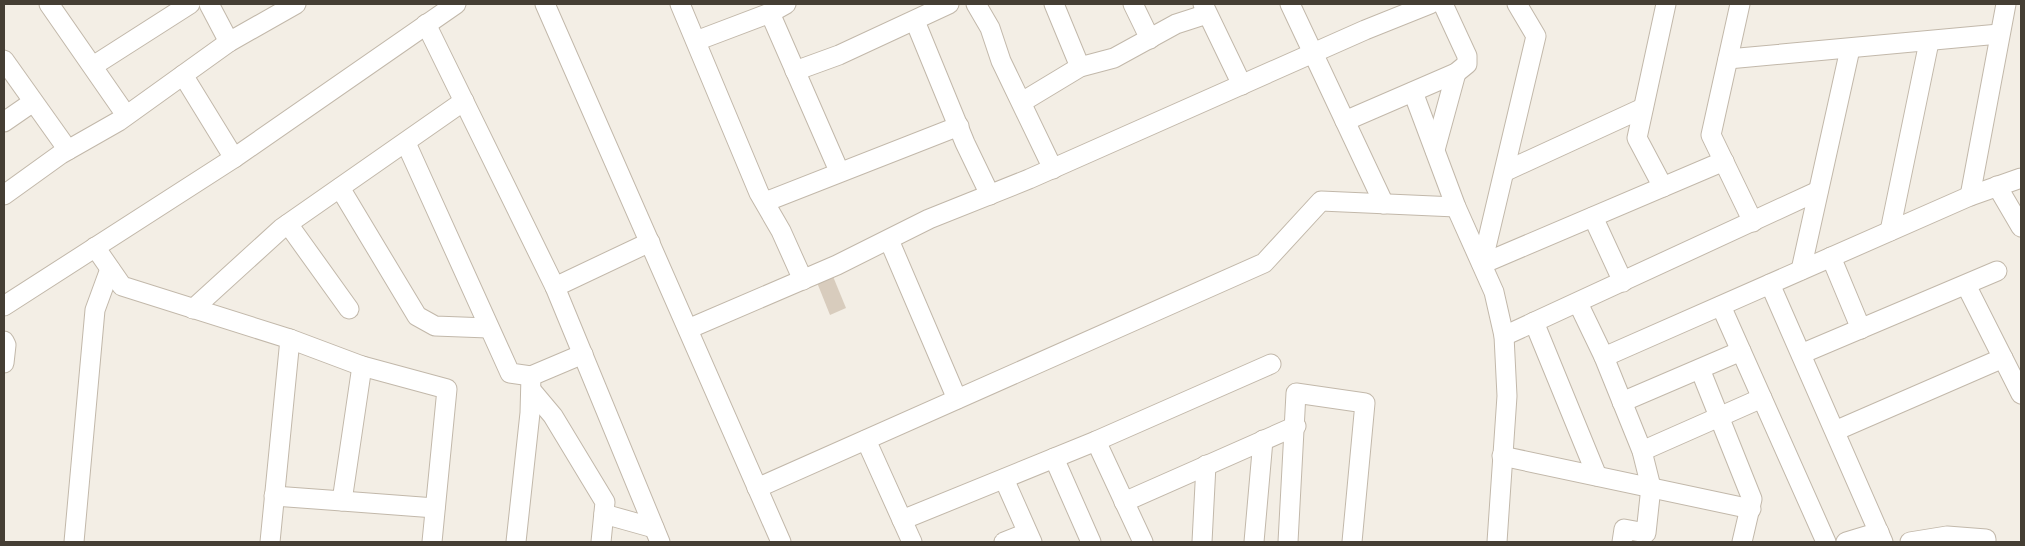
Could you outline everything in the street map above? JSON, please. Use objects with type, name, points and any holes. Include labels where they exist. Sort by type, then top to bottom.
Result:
[{"type":"street","points":[[93,66],[190,4]]},
{"type":"street","points":[[208,4],[229,42]]},
{"type":"street","points":[[4,306],[234,158],[456,4]]},
{"type":"street","points":[[545,4],[780,542]]},
{"type":"street","points":[[680,4],[725,113],[803,280]]},
{"type":"street","points":[[795,71],[840,55],[949,4]]},
{"type":"street","points":[[976,4],[990,28],[1001,61],[1053,169]]},
{"type":"street","points":[[1054,4],[1080,67]]},
{"type":"street","points":[[1133,4],[1150,39]]},
{"type":"street","points":[[1290,4],[1384,204]]},
{"type":"street","points":[[688,329],[803,280],[929,220],[1053,169],[1430,4]]},
{"type":"street","points":[[1345,121],[1456,73],[1467,64],[1467,56],[1443,4]]},
{"type":"street","points":[[1482,264],[1506,171],[1536,36],[1517,4]]},
{"type":"street","points":[[1663,187],[1637,138],[1666,4]]},
{"type":"street","points":[[1740,4],[1711,135],[1753,222]]},
{"type":"street","points":[[1970,196],[2006,4]]},
{"type":"street","points":[[53,5],[126,115]]},
{"type":"street","points":[[4,195],[68,150],[126,115],[229,42],[287,6]]},
{"type":"street","points":[[696,41],[778,8],[795,71],[840,171]]},
{"type":"street","points":[[1022,102],[1080,67],[1114,58],[1205,9],[1242,85]]},
{"type":"street","points":[[915,21],[958,126],[990,195]]},
{"type":"street","points":[[426,24],[555,287],[657,535]]},
{"type":"street","points":[[1728,60],[1999,34]]},
{"type":"street","points":[[1890,231],[1929,42]]},
{"type":"street","points":[[1801,270],[1850,49]]},
{"type":"street","points":[[4,60],[68,150]]},
{"type":"street","points":[[1435,150],[1456,73]]},
{"type":"street","points":[[183,75],[234,158]]},
{"type":"street","points":[[1413,92],[1456,207],[1494,292],[1504,336],[1507,396],[1497,542]]},
{"type":"street","points":[[193,309],[288,224],[464,101]]},
{"type":"street","points":[[4,122],[33,102]]},
{"type":"street","points":[[1506,171],[1643,108]]},
{"type":"street","points":[[765,202],[958,126]]},
{"type":"street","points":[[406,143],[488,328],[510,373],[531,383],[605,502],[601,542]]},
{"type":"street","points":[[1482,264],[1724,161]]},
{"type":"street","points":[[1604,357],[1970,196],[2021,178]]},
{"type":"street","points":[[1997,186],[2021,227]]},
{"type":"street","points":[[340,188],[416,316],[435,326],[488,328]]},
{"type":"street","points":[[1504,336],[1818,191]]},
{"type":"street","points":[[757,488],[1264,263],[1321,201],[1456,207]]},
{"type":"street","points":[[1593,217],[1623,282]]},
{"type":"street","points":[[288,224],[349,309]]},
{"type":"street","points":[[889,240],[958,399]]},
{"type":"street","points":[[555,287],[650,242]]},
{"type":"street","points":[[95,247],[122,286],[290,339],[362,366],[447,389],[432,542]]},
{"type":"street","points":[[1831,257],[1861,329]]},
{"type":"street","points":[[74,542],[94,310],[110,268]]},
{"type":"street","points":[[1801,354],[1997,271]]},
{"type":"street","points":[[1770,284],[1881,537],[1846,542]]},
{"type":"street","points":[[1966,285],[2021,394]]},
{"type":"street","points":[[1578,303],[1604,357],[1642,451],[1651,487],[1646,533],[1624,529],[1622,542]]},
{"type":"street","points":[[1721,306],[1826,542]]},
{"type":"street","points":[[1534,322],[1597,476]]},
{"type":"street","points":[[270,542],[290,339]]},
{"type":"street","points":[[4,341],[6,344],[4,362]]},
{"type":"street","points":[[1622,402],[1741,351]]},
{"type":"street","points":[[531,383],[583,354]]},
{"type":"street","points":[[1835,431],[2003,358]]},
{"type":"street","points":[[902,520],[1096,441],[1271,364]]},
{"type":"street","points":[[342,501],[362,366]]},
{"type":"street","points":[[1700,369],[1752,499],[1742,542]]},
{"type":"street","points":[[516,542],[531,383]]},
{"type":"street","points":[[1288,542],[1296,426],[1296,393],[1364,403],[1352,542]]},
{"type":"street","points":[[1642,451],[1762,398]]},
{"type":"street","points":[[1124,502],[1296,426]]},
{"type":"street","points":[[866,440],[912,542]]},
{"type":"street","points":[[1254,542],[1263,440]]},
{"type":"street","points":[[1096,441],[1143,542]]},
{"type":"street","points":[[1502,456],[1751,509]]},
{"type":"street","points":[[1054,458],[1092,542]]},
{"type":"street","points":[[1202,542],[1206,465]]},
{"type":"street","points":[[1004,479],[1030,537],[1004,542]]},
{"type":"street","points":[[274,496],[435,508]]},
{"type":"street","points":[[604,514],[657,535]]},
{"type":"street","points":[[1910,542],[1947,536],[1986,539],[1986,542]]},
{"type":"building","points":[[832,274],[846,308],[830,315],[816,280]]}]
